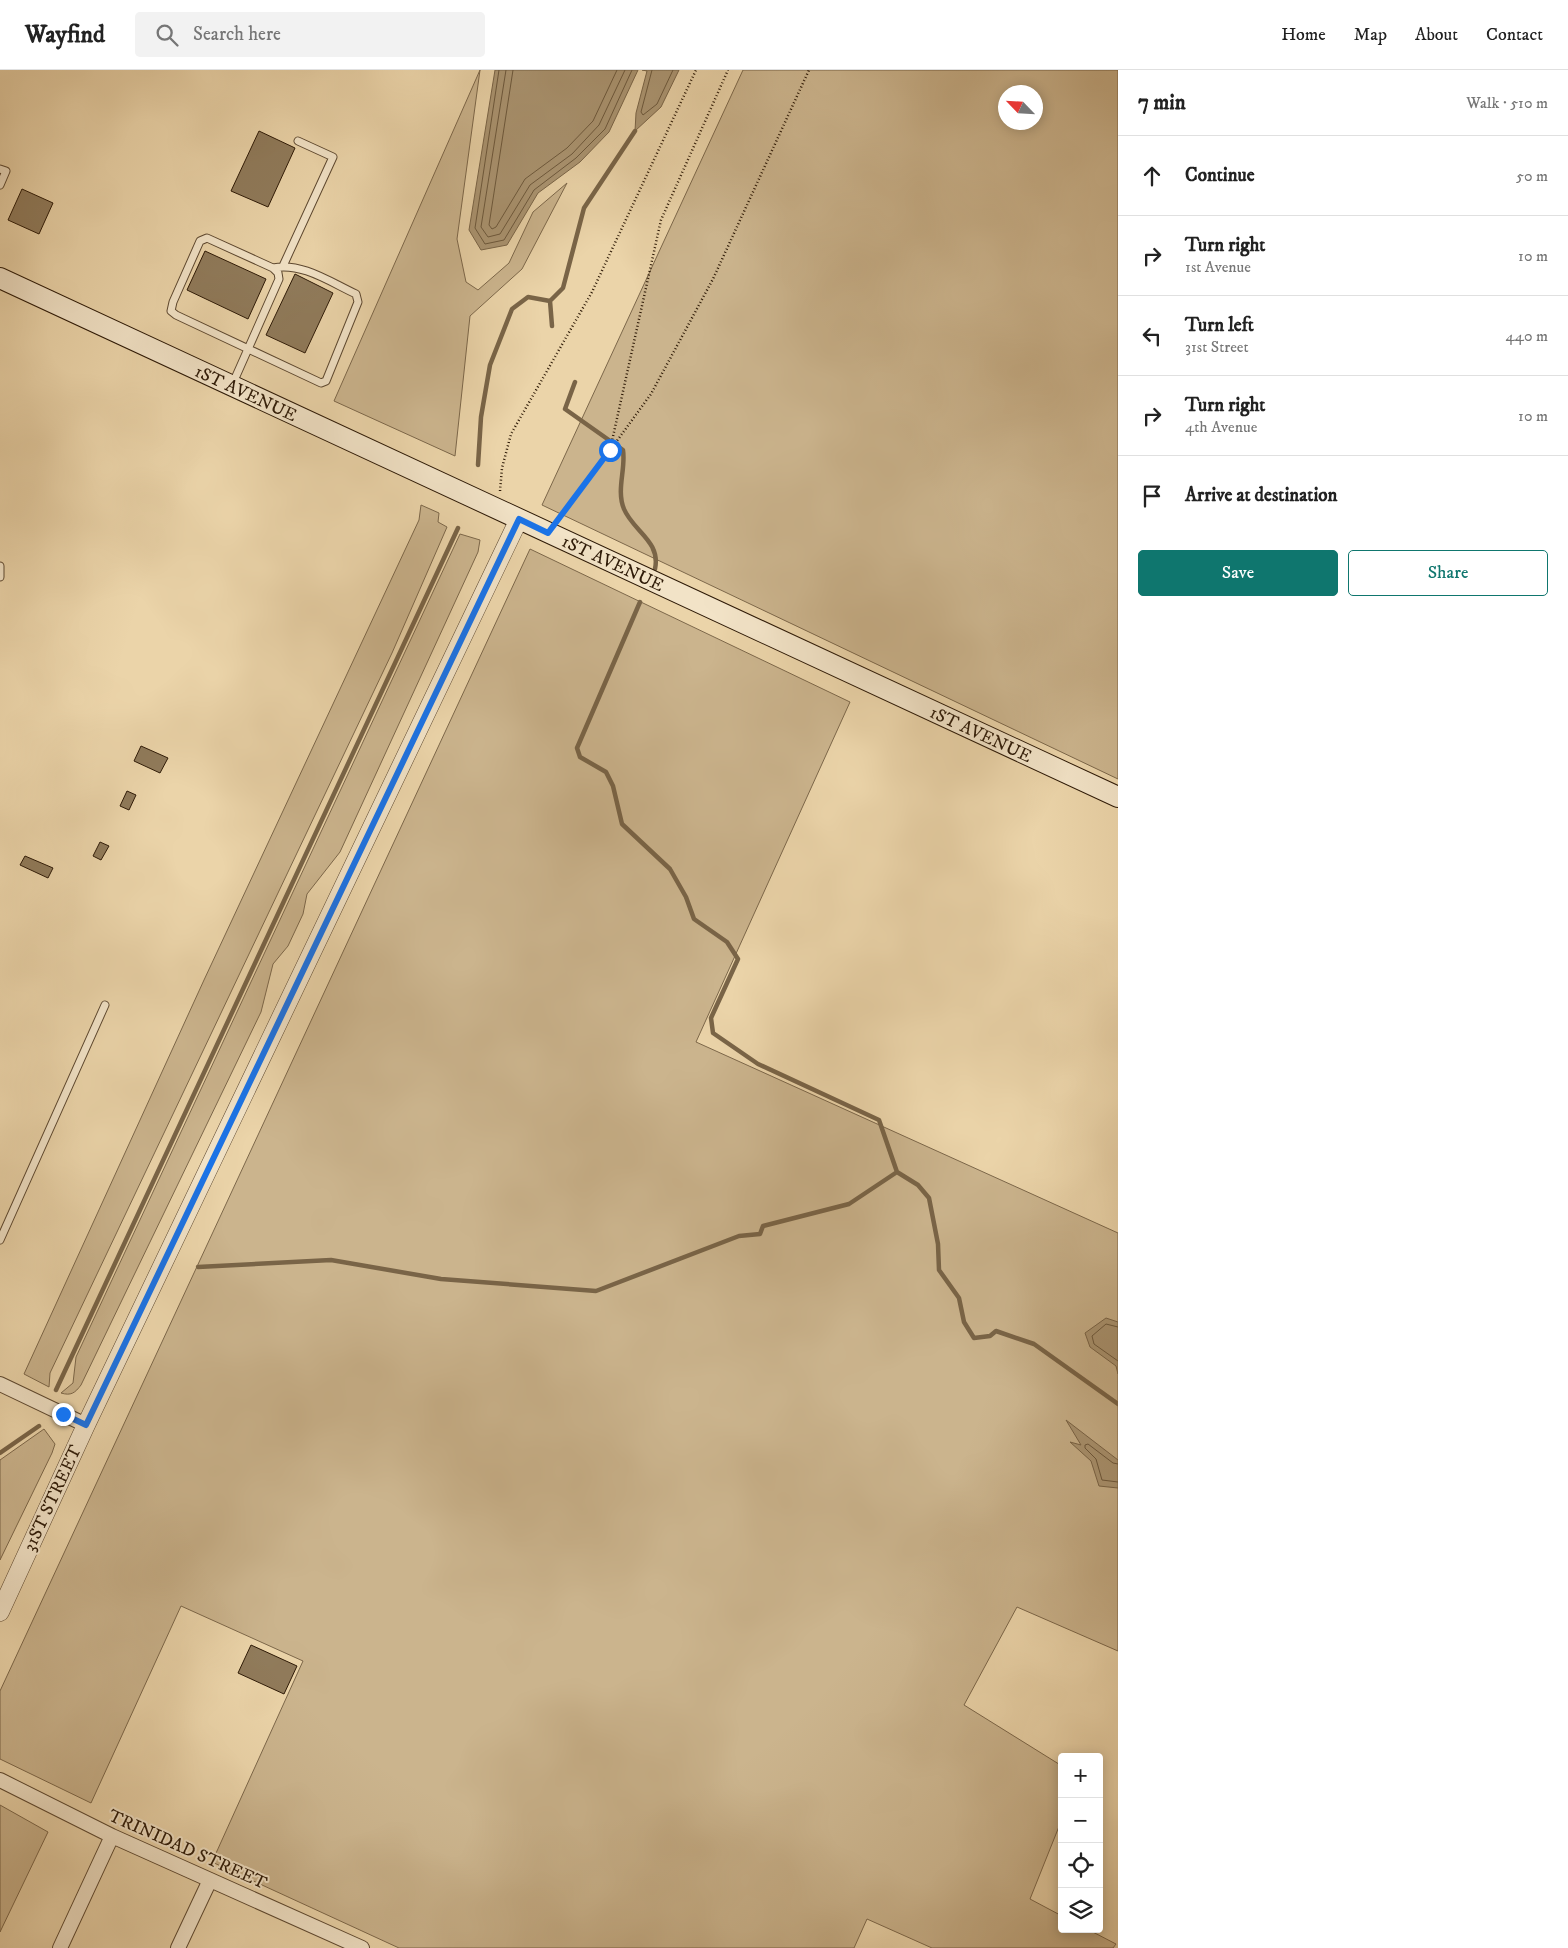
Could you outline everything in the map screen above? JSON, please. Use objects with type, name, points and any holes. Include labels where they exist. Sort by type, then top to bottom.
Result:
[{"type":"main road","name":"1ST AVENUE","points":[[0,278],[1118,798]]},
{"type":"street","name":"31ST STREET","points":[[0,1612],[86,1425],[519,519]]},
{"type":"street","points":[[0,1384],[86,1425]]},
{"type":"street","name":"TRINIDAD STREET","points":[[0,1780],[112,1836],[362,1948]]},
{"type":"street","points":[[60,1948],[112,1836]]},
{"type":"street","points":[[178,1948],[210,1880]]},
{"type":"lane","points":[[283,266],[333,156],[298,141]]},
{"type":"lane","points":[[0,169],[6,172],[0,185]]},
{"type":"lane","points":[[232,386],[246,349],[279,279],[278,273],[273,268],[207,238],[200,241],[171,307],[176,315],[246,349],[321,383],[326,381],[358,302],[356,294],[307,271],[291,266],[273,268]]},
{"type":"lane","points":[[0,566],[0,577]]},
{"type":"lane","points":[[0,1240],[105,1005]]},
{"type":"path","points":[[499,510],[502,468],[511,434],[592,292],[696,70]]},
{"type":"path","points":[[610,450],[661,220],[728,70]]},
{"type":"path","points":[[548,533],[651,394],[713,279],[809,70]]},
{"type":"shaded area","points":[[480,70],[457,239],[466,282],[478,290],[509,263],[533,212],[567,183],[522,269],[470,316],[455,456],[334,401]]},
{"type":"shaded area","points":[[743,70],[1118,70],[1118,779],[542,505]]},
{"type":"shaded area","points":[[421,505],[439,513],[438,522],[447,527],[392,653],[50,1373],[49,1387],[24,1374],[204,980],[419,520]]},
{"type":"shaded area","points":[[460,534],[480,540],[478,552],[340,852],[307,894],[303,914],[288,946],[273,964],[261,1012],[81,1385],[72,1393],[61,1393],[73,1383],[76,1357]]},
{"type":"shaded area","points":[[530,549],[850,702],[696,1042],[1118,1233],[1118,1651],[1017,1607],[964,1705],[1058,1764],[1058,1829],[1030,1899],[1058,1914],[1058,1933],[1095,1933],[1116,1944],[1113,1948],[932,1948],[867,1919],[854,1948],[399,1948],[212,1862],[303,1661],[181,1606],[91,1803],[0,1759],[0,1691]]},
{"type":"shaded area","points":[[44,1429],[55,1444],[52,1453],[0,1560],[0,1460]]},
{"type":"shaded area","points":[[0,1805],[48,1832],[0,1932]]},
{"type":"water","points":[[495,70],[638,70],[609,132],[580,162],[538,193],[507,245],[481,250],[469,230]]},
{"type":"water","points":[[642,70],[679,70],[661,107],[635,131],[636,113],[647,71]]},
{"type":"water","points":[[1106,1318],[1118,1322],[1118,1374],[1116,1366],[1090,1347],[1085,1333]]},
{"type":"water","points":[[1066,1420],[1118,1460],[1118,1488],[1099,1486],[1091,1461],[1070,1442],[1081,1445]]},
{"type":"building","points":[[259,131],[295,148],[268,207],[231,191]]},
{"type":"building","points":[[22,189],[53,203],[39,234],[8,220]]},
{"type":"building","points":[[205,251],[266,279],[248,319],[187,290]]},
{"type":"building","points":[[295,274],[333,293],[305,353],[266,335]]},
{"type":"building","points":[[141,746],[168,758],[160,773],[134,761]]},
{"type":"building","points":[[127,791],[136,795],[129,810],[120,806]]},
{"type":"building","points":[[100,842],[109,846],[101,860],[93,856]]},
{"type":"building","points":[[25,856],[53,868],[48,878],[20,865]]},
{"type":"building","points":[[251,1645],[297,1666],[284,1694],[238,1673]]},
{"type":"waterway","points":[[478,465],[481,417],[490,365],[512,309],[528,297],[550,301],[563,288],[584,208],[635,131]]},
{"type":"waterway","points":[[550,301],[552,326]]},
{"type":"waterway","points":[[575,382],[565,409],[623,450],[622,502],[628,517],[654,551],[656,559],[655,569]]},
{"type":"waterway","points":[[56,1390],[458,528]]},
{"type":"waterway","points":[[198,1267],[331,1260],[441,1279],[596,1291],[739,1236],[760,1234],[763,1226],[849,1204],[897,1172],[879,1120],[758,1064],[713,1033],[711,1018],[738,959],[727,942],[694,919],[686,897],[670,869],[622,824],[613,786],[606,772],[580,757],[577,748],[640,602]]},
{"type":"waterway","points":[[897,1172],[918,1185],[929,1198],[938,1244],[939,1270],[959,1298],[964,1322],[974,1338],[990,1336],[996,1331],[1034,1344],[1118,1404]]},
{"type":"waterway","points":[[0,1453],[39,1426]]},
{"type":"route","points":[[63,1414],[86,1425],[519,519],[548,533],[610,450]]}]
